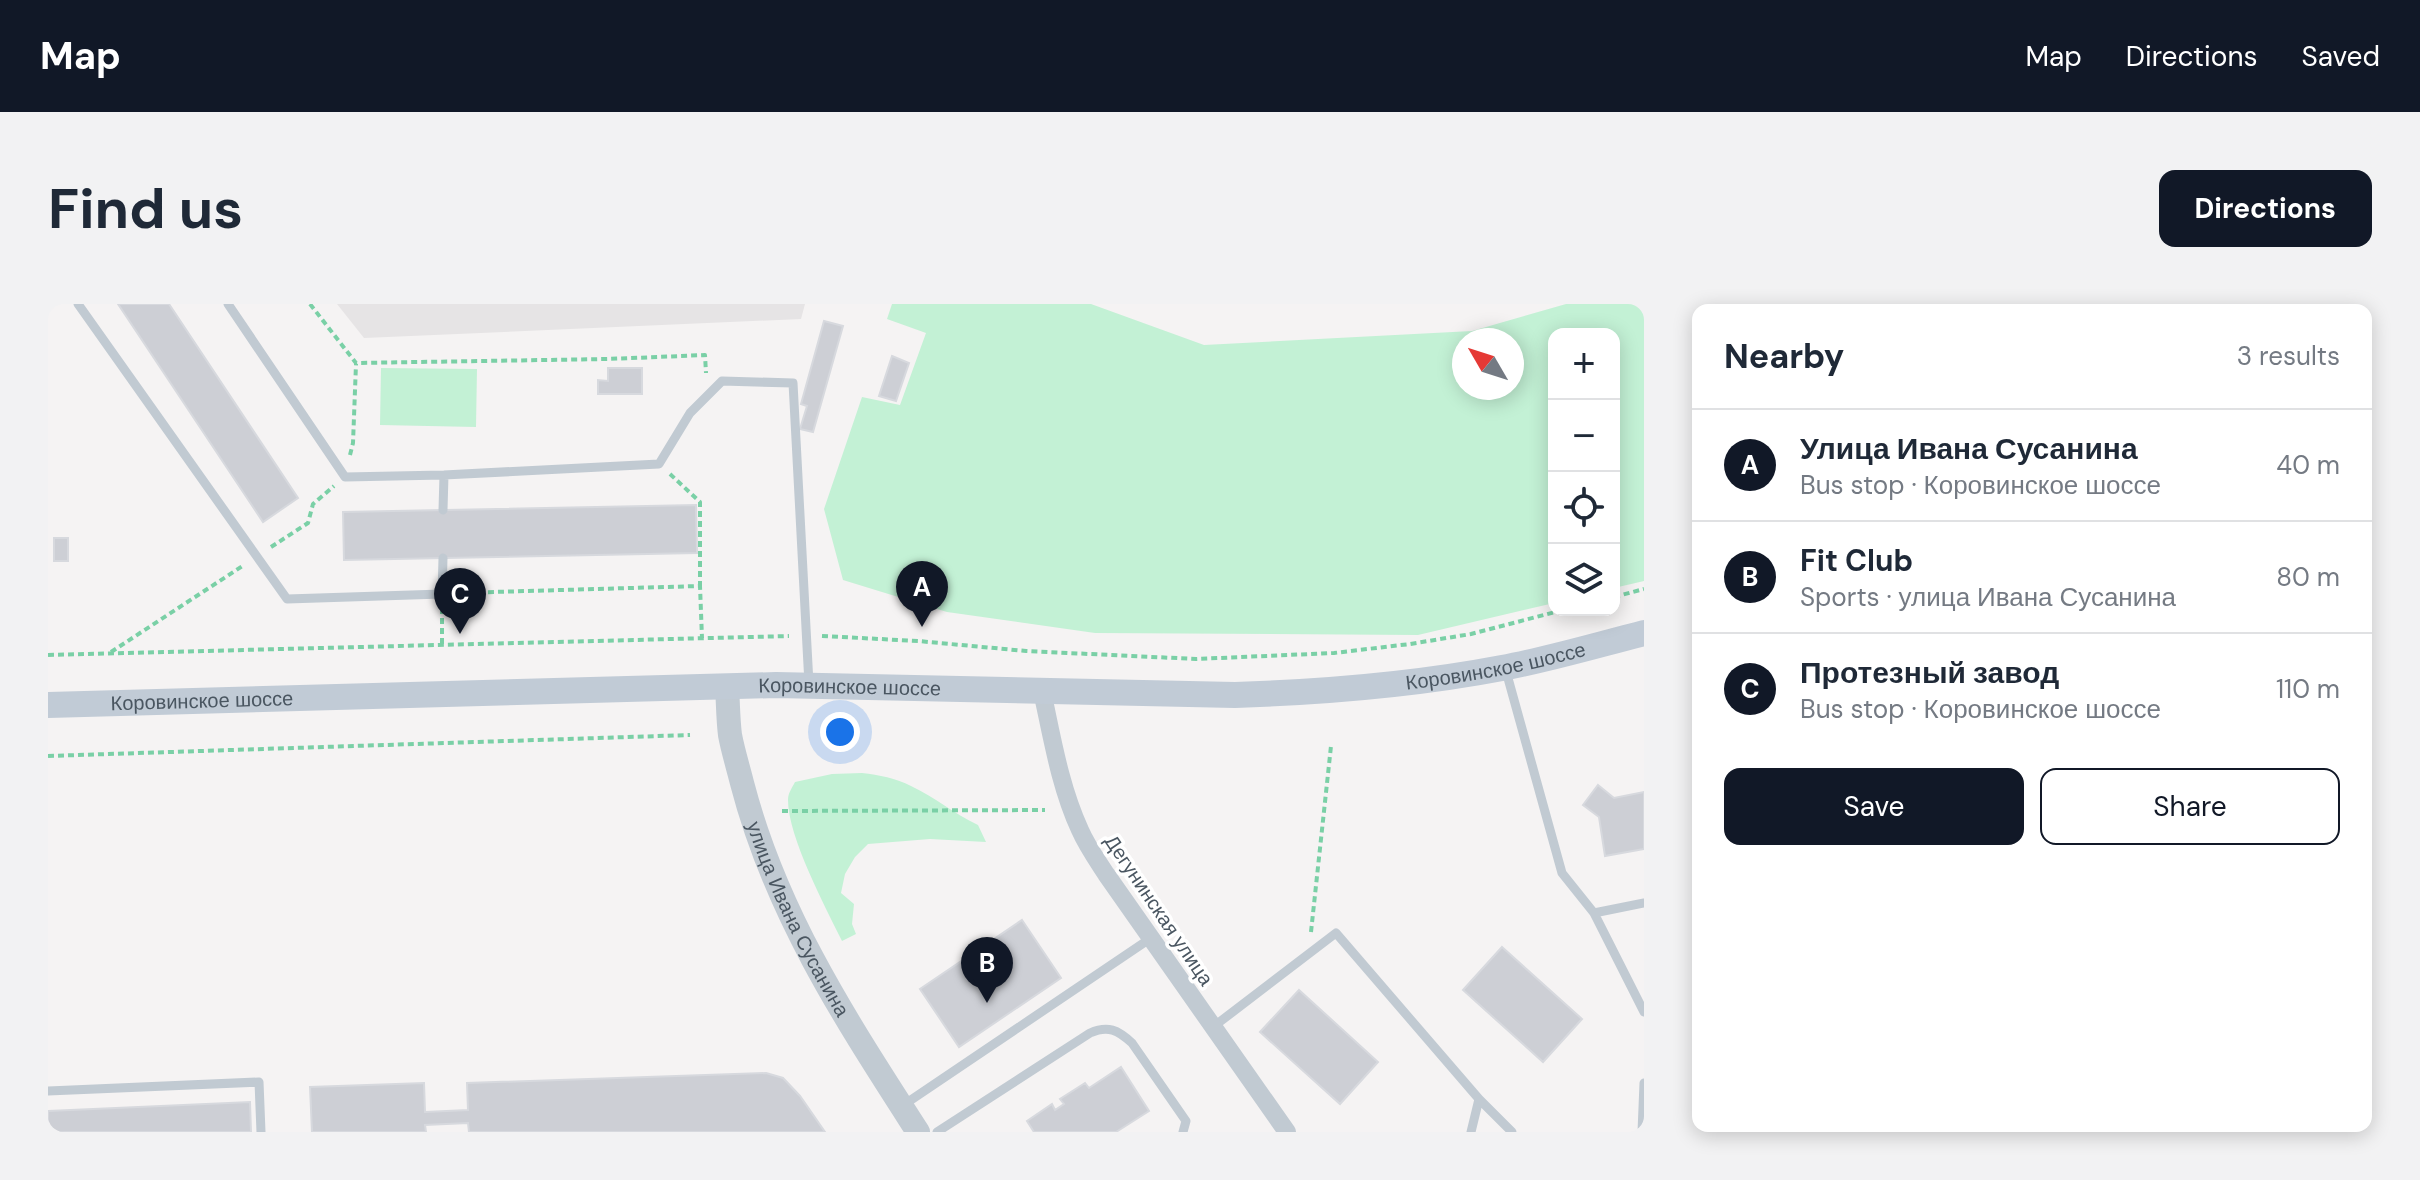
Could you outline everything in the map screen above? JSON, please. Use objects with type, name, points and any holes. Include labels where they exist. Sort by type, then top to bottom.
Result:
[{"type":"main road","name":"Коровинское шоссе","points":[[48,705],[727,686],[1283,694],[1387,686],[1505,668],[1644,633]]},
{"type":"street","name":"улица Ивана Сусанина","points":[[727,686],[730,735],[757,837],[771,874],[810,957],[918,1132]]},
{"type":"street","name":"Дегунинская улица","points":[[1042,691],[1072,811],[1081,832],[1106,874],[1287,1132]]},
{"type":"lane","points":[[78,304],[287,599],[442,594],[443,558]]},
{"type":"lane","points":[[228,304],[345,477],[659,464],[690,413],[722,381],[793,383],[810,687]]},
{"type":"lane","points":[[443,510],[444,475]]},
{"type":"lane","points":[[1505,668],[1562,873],[1594,913],[1644,1012]]},
{"type":"lane","points":[[1594,913],[1644,903]]},
{"type":"lane","points":[[1213,1027],[1336,933],[1479,1099],[1512,1132]]},
{"type":"lane","points":[[902,1106],[1151,938]]},
{"type":"lane","points":[[937,1132],[1090,1033],[1101,1028],[1112,1028],[1132,1043],[1186,1121],[1183,1132]]},
{"type":"lane","points":[[48,1091],[259,1082],[261,1132]]},
{"type":"lane","points":[[1642,1132],[1644,1083]]},
{"type":"lane","points":[[1471,1132],[1479,1099]]},
{"type":"path","points":[[310,304],[356,363],[353,443]]},
{"type":"path","points":[[356,363],[705,355],[708,395]]},
{"type":"path","points":[[659,464],[700,502],[702,638]]},
{"type":"path","points":[[109,653],[308,523],[313,504],[345,477]]},
{"type":"path","points":[[442,644],[442,594],[700,586]]},
{"type":"path","points":[[1620,595],[1644,589]]},
{"type":"path","points":[[48,655],[807,636],[1196,659],[1334,653],[1410,644],[1471,634],[1548,614]]},
{"type":"path","points":[[48,756],[690,735]]},
{"type":"path","points":[[1308,954],[1331,746]]},
{"type":"path","points":[[782,811],[1045,810]]},
{"type":"shaded area","points":[[337,304],[805,304],[801,319],[364,338]]},
{"type":"green space","points":[[892,304],[1091,304],[1204,345],[1452,332],[1452,400],[1524,400],[1524,328],[1482,328],[1566,304],[1644,304],[1644,581],[1620,587],[1620,328],[1548,328],[1548,604],[1418,635],[1095,633],[947,612],[843,580],[824,509],[862,397],[900,405],[926,333],[887,319]]},
{"type":"green space","points":[[381,368],[477,369],[476,427],[380,425]]},
{"type":"green space","points":[[862,773],[893,779],[920,790],[978,825],[986,842],[930,839],[868,844],[855,857],[845,874],[841,893],[854,904],[852,924],[856,934],[842,941],[801,852],[794,833],[788,797],[795,782],[832,774]]},
{"type":"building","points":[[118,304],[169,304],[298,498],[263,522]]},
{"type":"building","points":[[824,321],[843,326],[813,432],[800,429],[807,406],[801,404]]},
{"type":"building","points":[[892,356],[909,363],[896,401],[879,396]]},
{"type":"building","points":[[608,368],[642,368],[642,394],[598,394],[598,380],[608,381]]},
{"type":"building","points":[[696,505],[697,553],[344,560],[343,512]]},
{"type":"building","points":[[54,538],[68,538],[68,561],[54,561]]},
{"type":"building","points":[[1598,785],[1614,798],[1644,792],[1644,849],[1605,856],[1599,817],[1583,805]]},
{"type":"building","points":[[1022,920],[1061,978],[959,1047],[920,989]]},
{"type":"building","points":[[1502,947],[1582,1019],[1543,1062],[1463,990]]},
{"type":"building","points":[[1299,990],[1378,1062],[1340,1104],[1260,1032]]},
{"type":"building","points":[[1121,1067],[1149,1111],[1116,1132],[1034,1132],[1027,1121],[1052,1104],[1055,1110],[1064,1104],[1060,1099],[1085,1083],[1089,1088]]},
{"type":"building","points":[[766,1073],[783,1078],[825,1132],[469,1132],[468,1123],[425,1125],[426,1132],[312,1132],[310,1087],[424,1083],[425,1112],[468,1110],[467,1083]]},
{"type":"building","points":[[250,1102],[251,1132],[48,1132],[48,1111]]},
{"type":"place","name":"Улица Ивана Сусанина","points":[[922,627]]},
{"type":"place","name":"Протезный завод","points":[[460,634]]},
{"type":"place","name":"Fit Club","points":[[987,1003]]}]
